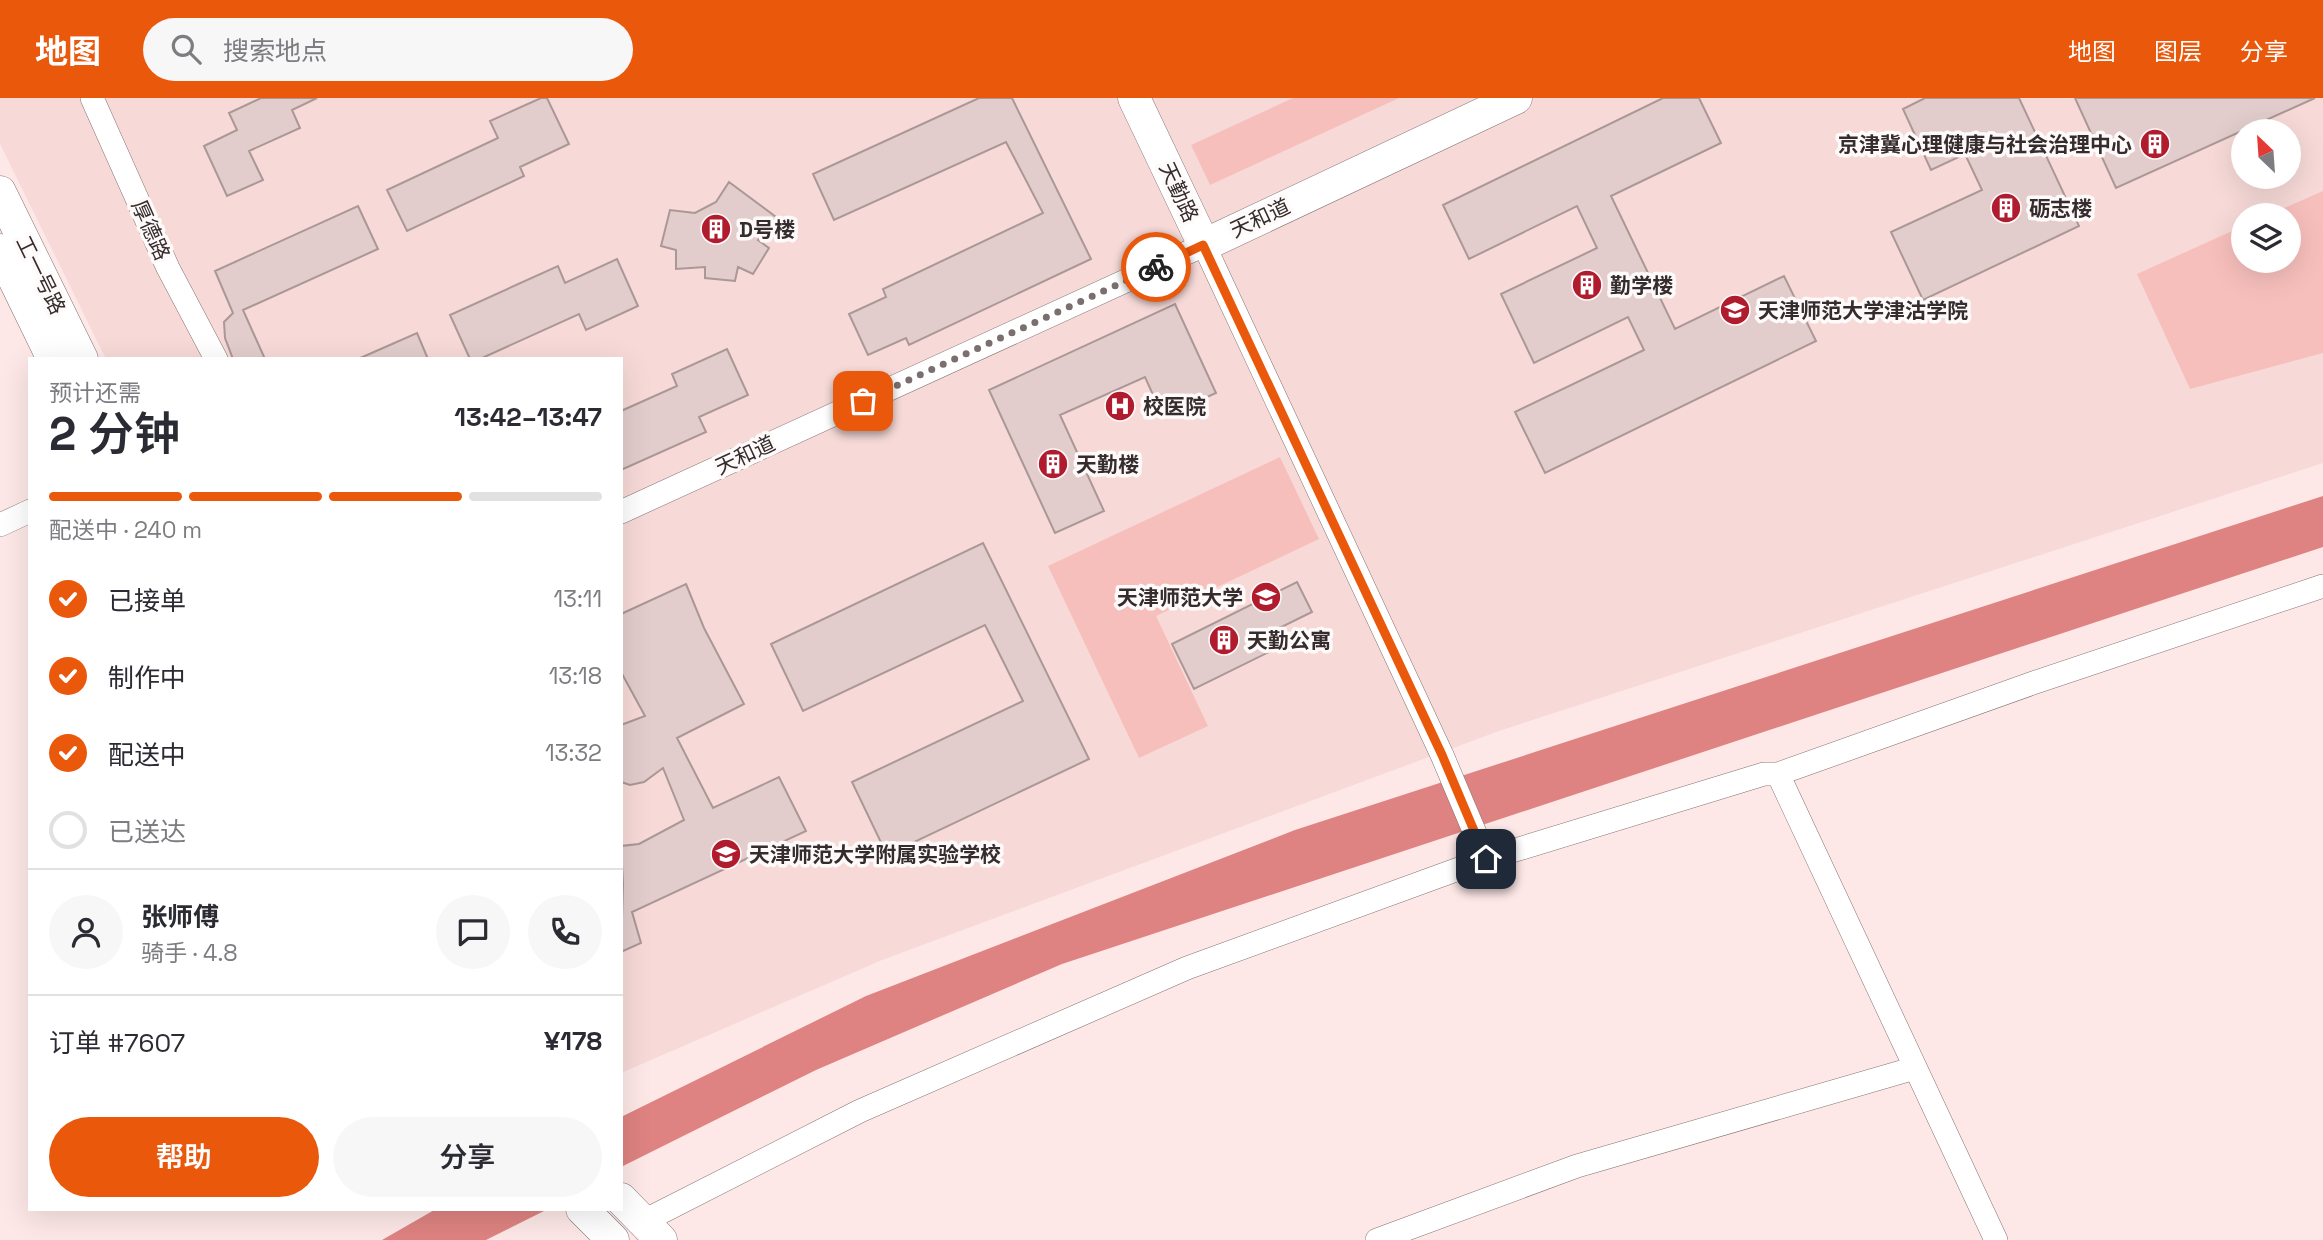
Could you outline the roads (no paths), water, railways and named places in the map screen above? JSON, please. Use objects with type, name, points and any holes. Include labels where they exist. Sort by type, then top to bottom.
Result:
[{"type":"street","name":"厚德路","points":[[92,98],[168,268],[215,357]]},
{"type":"street","name":"天勤路","points":[[1134,98],[1442,755],[1486,859]]},
{"type":"street","name":"天和道","points":[[623,511],[1516,98]]},
{"type":"street","name":"工一号路","points":[[0,192],[81,357]]},
{"type":"street","name":"工一号路","points":[[0,250],[52,357]]},
{"type":"street","points":[[0,525],[28,512]]},
{"type":"street","points":[[623,1201],[652,1231],[860,1111],[1187,968],[1486,859],[1764,774],[1778,774],[2033,683],[2323,586]]},
{"type":"street","points":[[1778,774],[1996,1240]]},
{"type":"street","points":[[1377,1240],[1577,1166],[1915,1068]]},
{"type":"street","points":[[584,1211],[613,1240]]},
{"type":"place","name":"京津冀心理健康与社会治理中心","points":[[2155,144]]},
{"type":"place","name":"砺志楼","points":[[2006,208]]},
{"type":"place","name":"D号楼","points":[[716,229]]},
{"type":"place","name":"勤学楼","points":[[1587,285]]},
{"type":"place","name":"天津师范大学津沽学院","points":[[1735,310]]},
{"type":"place","name":"校医院","points":[[1120,406]]},
{"type":"place","name":"天勤楼","points":[[1053,464]]},
{"type":"place","name":"天津师范大学","points":[[1266,597]]},
{"type":"place","name":"天勤公寓","points":[[1224,640]]},
{"type":"place","name":"天津师范大学附属实验学校","points":[[726,854]]}]
